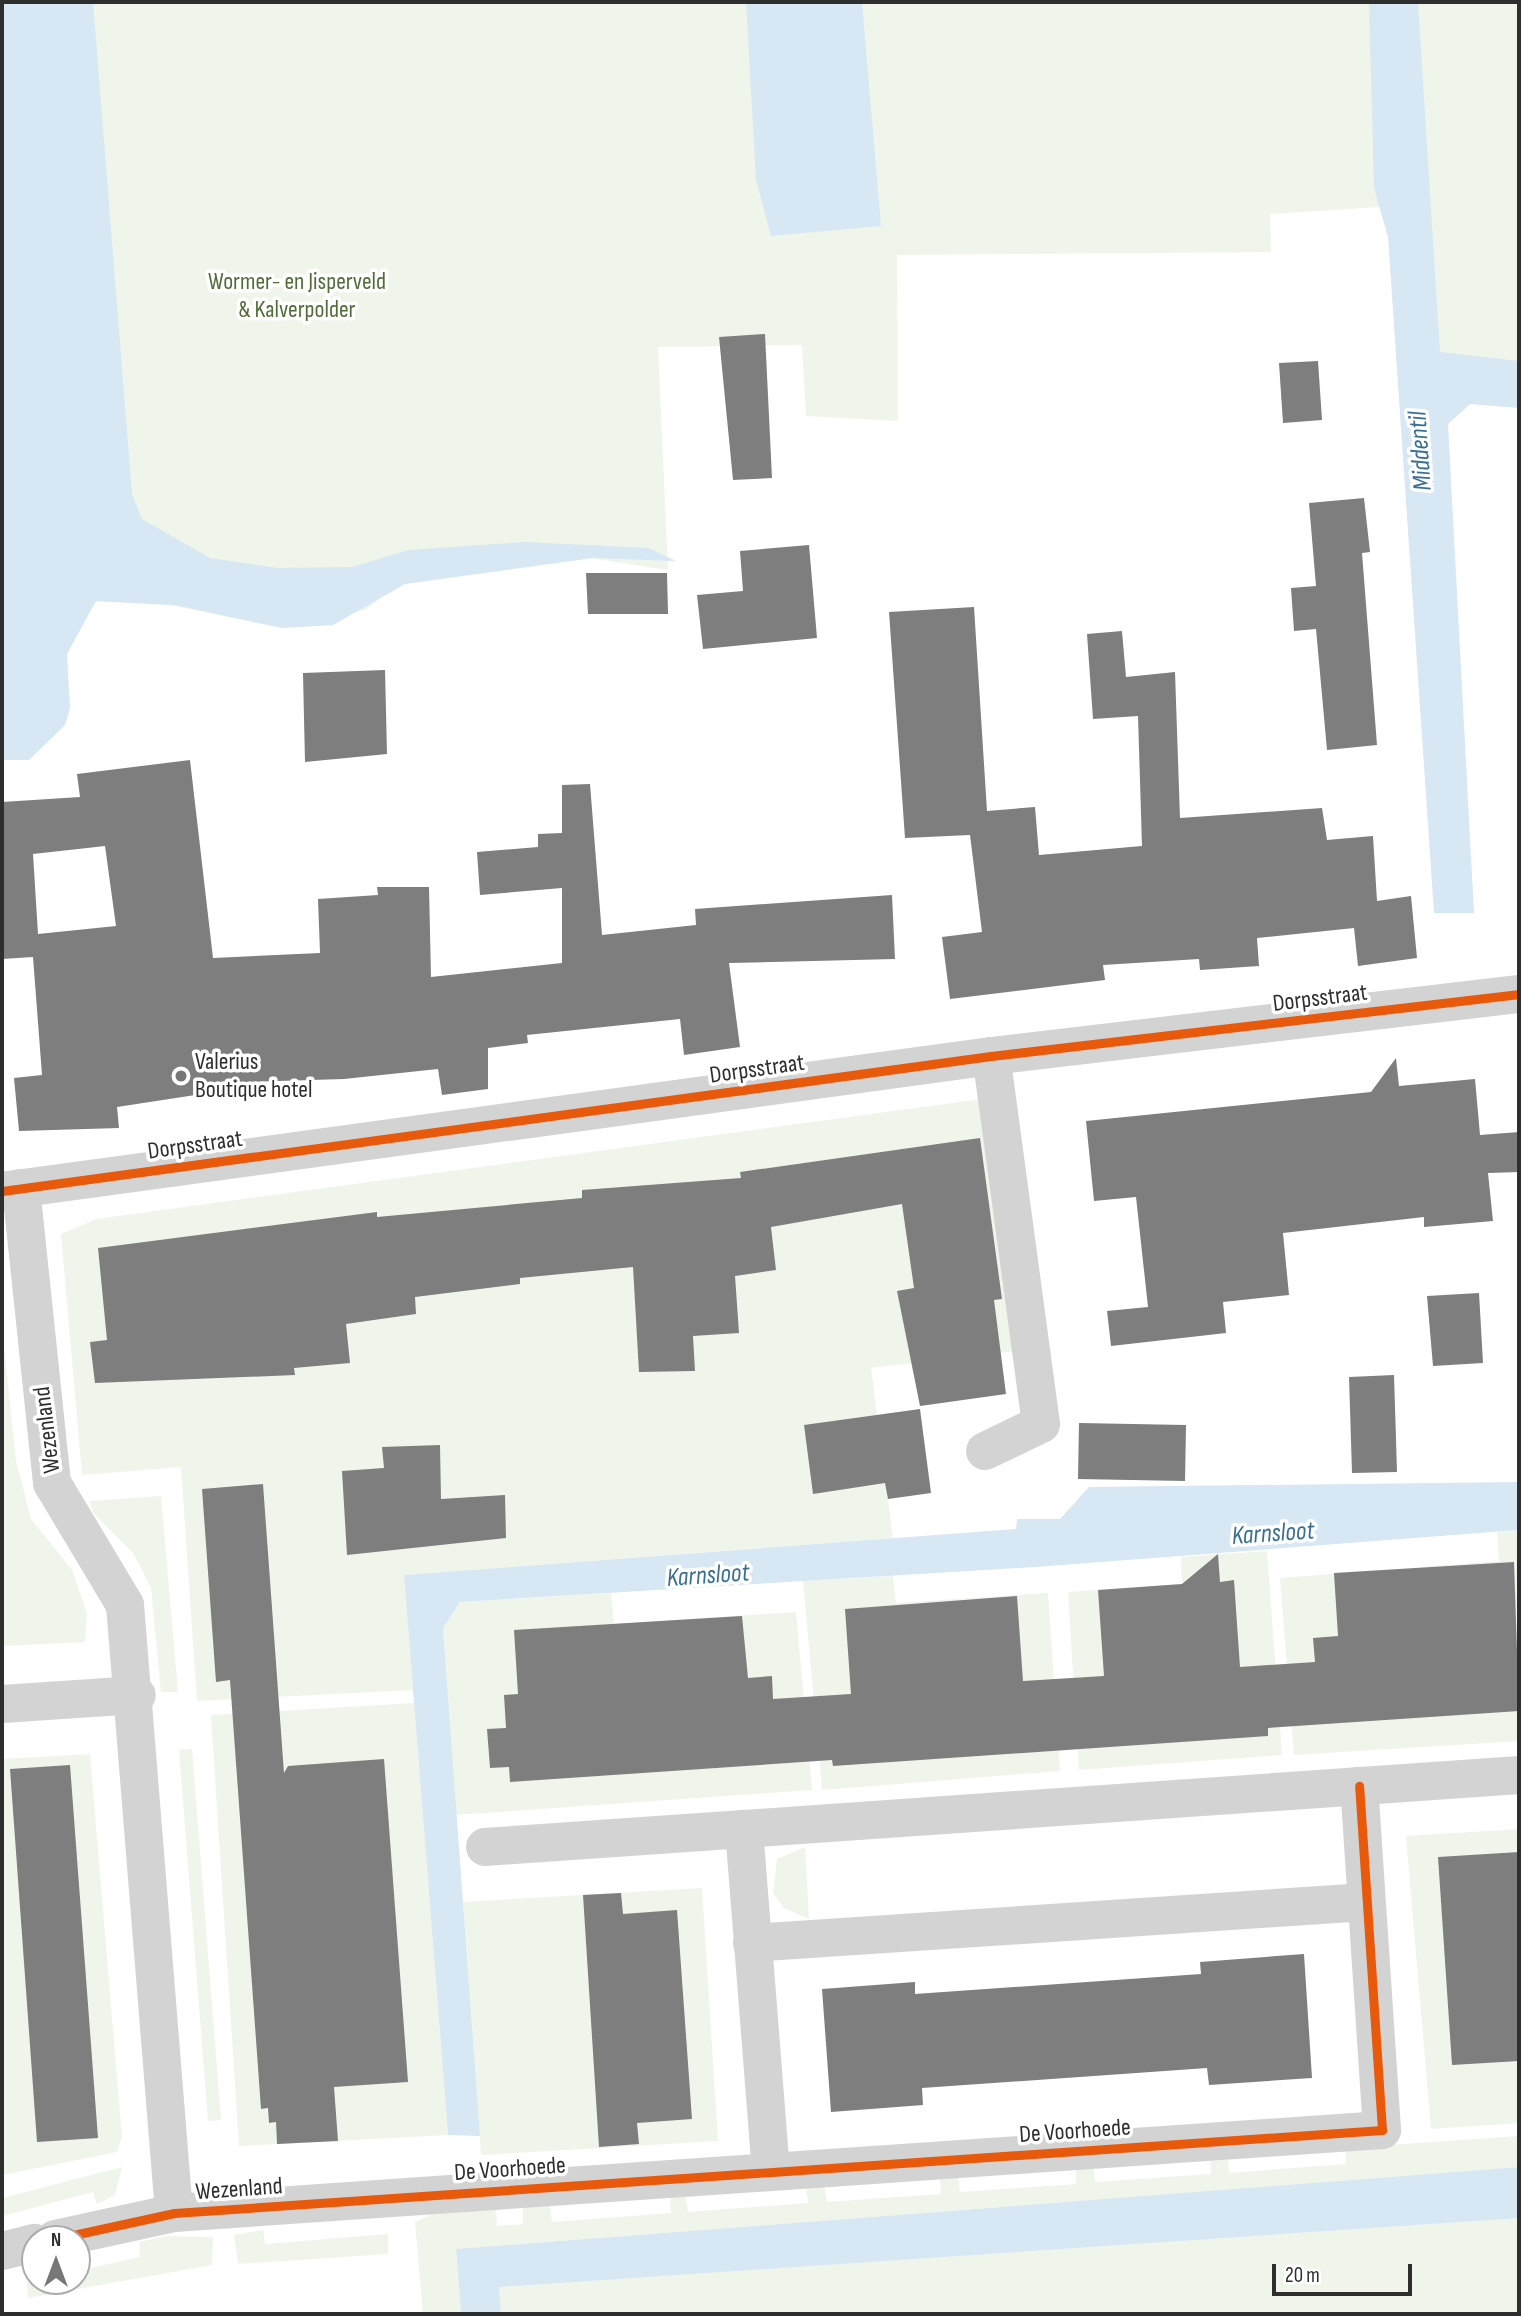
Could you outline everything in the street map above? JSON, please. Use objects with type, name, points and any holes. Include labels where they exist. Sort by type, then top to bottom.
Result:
[{"type":"street","name":"Dorpsstraat","points":[[11,1190],[990,1056],[1519,994]]},
{"type":"street","points":[[985,1451],[1041,1424],[990,1056]]},
{"type":"street","name":"Wezenland","points":[[11,1190],[52,1483],[125,1605],[137,1695],[174,2213]]},
{"type":"street","points":[[2,1704],[137,1695]]},
{"type":"street","points":[[485,1847],[1519,1775]]},
{"type":"street","name":"De Voorhoede","points":[[428,2195],[1382,2130],[1359,1786]]},
{"type":"street","points":[[744,1829],[771,2171]]},
{"type":"street","points":[[752,1943],[1366,1902]]},
{"type":"street","name":"Wezenland","points":[[91,2231],[174,2213],[428,2195]]},
{"type":"street","points":[[2,2250],[21,2246]]},
{"type":"green space","name":"Wormer- en Jisperveld & Kalverpolder","points":[[2,2],[1519,2],[1519,361],[1397,353],[1389,237],[1380,207],[1270,214],[1271,252],[897,255],[898,421],[806,416],[802,345],[658,347],[668,570],[507,545],[435,557],[365,610],[271,626],[176,606],[96,601],[2,728]]},
{"type":"green space","points":[[989,1098],[1024,1350],[871,1368],[893,1538],[404,1575],[413,1690],[197,1701],[181,1467],[82,1475],[61,1234],[96,1219]]},
{"type":"green space","points":[[2,1327],[16,1461],[31,1519],[72,1570],[87,1613],[85,1642],[2,1646]]},
{"type":"green space","points":[[161,1496],[178,1692],[161,1692],[151,1588],[134,1554],[93,1513],[90,1501]]},
{"type":"green space","points":[[1519,1530],[1519,1741],[1294,1755],[1280,1578],[1499,1561],[1497,1532]]},
{"type":"green space","points":[[1267,1551],[1282,1755],[1079,1770],[1068,1592],[1182,1584],[1181,1557]]},
{"type":"green space","points":[[893,1576],[896,1603],[1048,1593],[1060,1771],[822,1790],[803,1581]]},
{"type":"green space","points":[[611,1593],[614,1624],[796,1612],[812,1790],[456,1815],[443,1627],[460,1602]]},
{"type":"green space","points":[[414,1703],[448,2135],[239,2146],[211,1715]]},
{"type":"green space","points":[[192,1749],[221,2120],[208,2121],[179,1750]]},
{"type":"green space","points":[[90,1754],[122,2137],[117,2152],[2,2175],[2,1759]]},
{"type":"green space","points":[[1519,1829],[1519,2123],[1431,2129],[1406,1836]]},
{"type":"green space","points":[[805,1847],[809,1919],[784,1908],[773,1893],[777,1859]]},
{"type":"green space","points":[[702,1888],[718,2141],[481,2155],[463,1902]]},
{"type":"green space","points":[[1519,2136],[1519,2167],[456,2249],[461,2314],[423,2314],[415,2222],[435,2213],[496,2209],[497,2226],[523,2224],[523,2207],[550,2206],[552,2222],[671,2213],[670,2195],[685,2195],[688,2212],[808,2203],[806,2186],[824,2185],[827,2202],[941,2194],[940,2177],[958,2175],[960,2192],[1076,2184],[1076,2167],[1093,2166],[1095,2182],[1211,2174],[1210,2158],[1228,2157],[1229,2173],[1346,2164],[1345,2148]]},
{"type":"green space","points":[[122,2167],[115,2195],[97,2204],[93,2192],[2,2216],[2,2198]]},
{"type":"green space","points":[[1519,2188],[1519,2314],[485,2314],[482,2266]]},
{"type":"green space","points":[[263,2230],[265,2244],[388,2234],[388,2254],[238,2264],[234,2235]]},
{"type":"green space","points":[[166,2236],[213,2237],[212,2265],[91,2287],[91,2268],[140,2257],[139,2242]]},
{"type":"water","points":[[2,2],[93,2],[132,494],[142,519],[210,558],[278,568],[352,567],[408,550],[525,542],[648,548],[676,561],[593,558],[405,584],[333,625],[282,628],[175,605],[96,601],[67,654],[70,708],[65,725],[29,760],[2,760]]},
{"type":"water","points":[[746,2],[862,2],[881,226],[771,236],[756,180]]},
{"type":"water","name":"Middentil","points":[[1369,2],[1418,2],[1440,352],[1519,361],[1519,408],[1470,404],[1448,424],[1474,913],[1434,913],[1388,237],[1374,188]]},
{"type":"water","name":"Karnsloot","points":[[1519,1482],[1519,1530],[1035,1567],[460,1602],[443,1628],[480,2136],[448,2135],[404,1575],[1016,1529],[1017,1519],[1060,1519],[1089,1487]]},
{"type":"water","points":[[1519,2167],[1519,2218],[499,2287],[501,2314],[461,2314],[456,2249]]},
{"type":"building","points":[[765,334],[772,478],[733,480],[719,337]]},
{"type":"building","points":[[1318,361],[1322,420],[1283,423],[1279,363]]},
{"type":"building","points":[[1364,498],[1370,552],[1362,553],[1377,745],[1327,750],[1316,629],[1294,631],[1291,588],[1316,586],[1309,503]]},
{"type":"building","points":[[809,545],[817,638],[703,649],[697,595],[743,591],[740,551]]},
{"type":"building","points":[[586,573],[667,573],[668,614],[588,614]]},
{"type":"building","points":[[974,607],[987,811],[1035,807],[1039,855],[1142,846],[1138,716],[1093,719],[1087,634],[1122,631],[1126,677],[1175,672],[1180,818],[1322,808],[1327,840],[1373,836],[1377,901],[1411,896],[1417,958],[1358,966],[1354,928],[1257,938],[1259,966],[1200,970],[1199,959],[1103,965],[1105,980],[950,999],[942,937],[982,932],[970,835],[905,838],[889,612]]},
{"type":"building","points":[[385,670],[387,754],[305,762],[303,673]]},
{"type":"building","points":[[190,760],[213,958],[320,953],[318,899],[378,895],[377,887],[429,887],[431,977],[562,963],[562,888],[480,895],[477,852],[538,847],[538,834],[562,833],[562,785],[590,784],[602,935],[696,925],[695,909],[892,895],[895,959],[729,963],[740,1047],[684,1055],[680,1019],[527,1035],[528,1043],[488,1048],[488,1089],[442,1095],[438,1069],[344,1079],[214,1083],[215,1092],[117,1107],[119,1128],[19,1131],[14,1078],[42,1075],[33,957],[2,959],[2,802],[80,797],[77,774]],"holes":[[[105,846],[116,926],[38,934],[33,854]]]},
{"type":"building","points":[[1396,1058],[1399,1086],[1475,1079],[1480,1135],[1519,1132],[1519,1172],[1488,1173],[1493,1221],[1424,1227],[1424,1217],[1283,1233],[1289,1295],[1223,1302],[1226,1333],[1111,1346],[1107,1311],[1148,1307],[1136,1197],[1094,1201],[1086,1121],[1371,1092]]},
{"type":"building","points":[[980,1138],[1002,1299],[994,1300],[1006,1394],[920,1406],[897,1291],[914,1288],[902,1204],[771,1227],[776,1270],[735,1276],[739,1333],[693,1336],[695,1371],[639,1372],[633,1267],[520,1278],[520,1284],[415,1297],[416,1314],[346,1324],[350,1363],[294,1368],[295,1375],[95,1383],[90,1342],[107,1340],[98,1248],[377,1212],[377,1217],[582,1198],[582,1190],[741,1178],[740,1172]]},
{"type":"building","points":[[1479,1293],[1483,1363],[1433,1366],[1427,1296]]},
{"type":"building","points":[[1394,1375],[1397,1472],[1352,1473],[1349,1377]]},
{"type":"building","points":[[920,1409],[931,1493],[888,1499],[885,1483],[813,1494],[804,1425]]},
{"type":"building","points":[[1079,1423],[1186,1425],[1185,1481],[1078,1479]]},
{"type":"building","points":[[440,1445],[441,1499],[505,1495],[506,1538],[347,1555],[342,1471],[384,1468],[382,1447]]},
{"type":"building","points":[[263,1484],[284,1773],[288,1766],[384,1759],[408,2082],[334,2087],[338,2141],[277,2144],[276,2122],[269,2123],[268,2108],[261,2109],[230,1680],[216,1682],[202,1489]]},
{"type":"building","points":[[1218,1554],[1220,1582],[1234,1580],[1240,1667],[1315,1662],[1313,1638],[1338,1636],[1334,1573],[1514,1562],[1519,1711],[1268,1728],[1268,1736],[833,1766],[832,1760],[510,1782],[509,1767],[490,1768],[487,1729],[506,1728],[504,1695],[518,1694],[514,1630],[742,1616],[748,1678],[772,1676],[773,1699],[851,1694],[845,1609],[1017,1596],[1023,1681],[1104,1676],[1098,1590],[1182,1584]]},
{"type":"building","points":[[70,1765],[98,2138],[37,2142],[10,1769]]},
{"type":"building","points":[[1519,1852],[1519,2061],[1452,2065],[1438,1857]]},
{"type":"building","points":[[621,1893],[623,1914],[677,1910],[692,2119],[637,2123],[639,2144],[599,2147],[583,1895]]},
{"type":"building","points":[[1304,1954],[1312,2078],[1209,2085],[1207,2068],[922,2088],[923,2105],[831,2112],[822,1989],[915,1982],[915,1994],[1201,1974],[1200,1962]]},
{"type":"cycle path","points":[[2,1191],[991,1056],[1519,994]]},
{"type":"cycle path","points":[[91,2231],[174,2213],[1382,2130],[1359,1786]]},
{"type":"place","name":"Valerius Boutique hotel","points":[[181,1076]]}]
